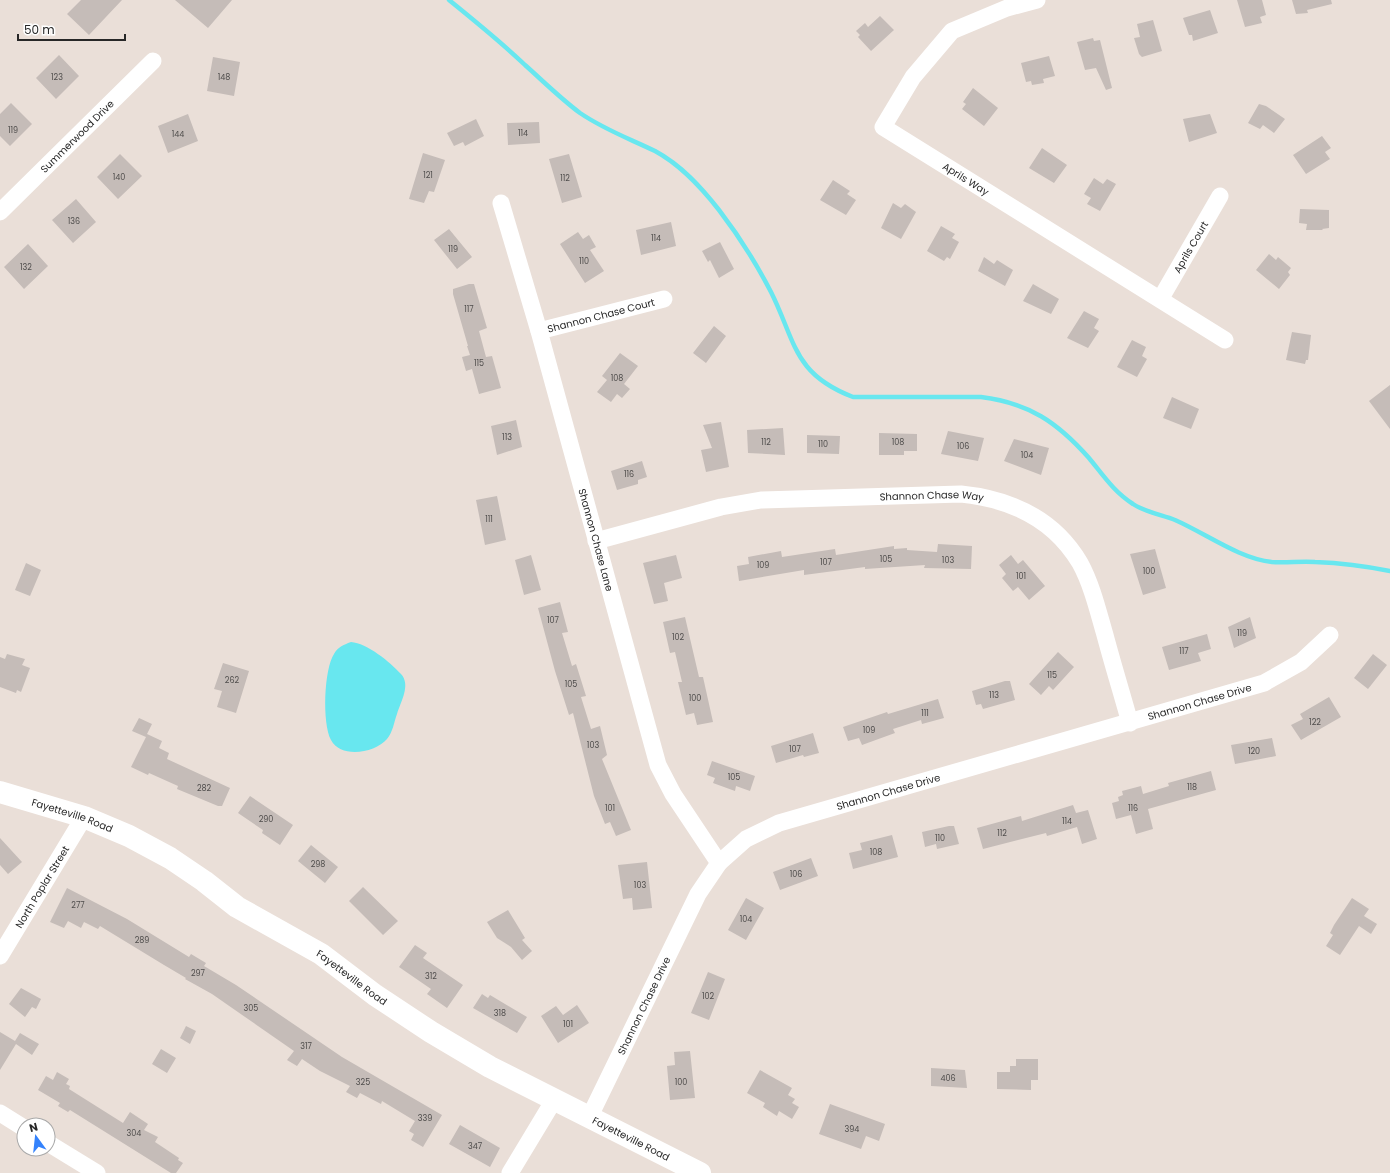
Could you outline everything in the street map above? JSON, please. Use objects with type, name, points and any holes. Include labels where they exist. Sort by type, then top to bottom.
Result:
[{"type":"street","name":"Aprils Way","points":[[1037,0],[1007,8],[952,31],[913,77],[883,127],[1161,298],[1225,340]]},
{"type":"street","name":"Summerwood Drive","points":[[2,205],[153,60]]},
{"type":"street","name":"Aprils Court","points":[[1161,298],[1220,196]]},
{"type":"street","name":"Shannon Chase Lane","points":[[501,203],[539,331],[658,765],[673,794],[719,863]]},
{"type":"street","name":"Shannon Chase Court","points":[[539,331],[664,299]]},
{"type":"street","name":"Shannon Chase Way","points":[[596,541],[721,507],[762,500],[961,494],[983,496],[1004,501],[1028,512],[1047,525],[1066,544],[1080,564],[1092,592],[1130,723]]},
{"type":"street","name":"Shannon Chase Drive","points":[[589,1118],[698,894],[719,863],[746,839],[779,823],[1264,684],[1301,662],[1330,636]]},
{"type":"street","name":"Fayetteville Road","points":[[0,792],[84,817],[129,836],[170,858],[204,881],[237,907],[321,954],[375,995],[431,1032],[490,1067],[700,1173]]},
{"type":"street","name":"North Poplar Street","points":[[0,956],[84,817]]},
{"type":"street","points":[[510,1173],[554,1100]]},
{"type":"street","points":[[0,1113],[16,1123]]},
{"type":"street","points":[[56,1148],[97,1173]]},
{"type":"water","points":[[351,642],[371,649],[385,659],[401,674],[405,683],[403,699],[392,730],[387,739],[375,748],[358,752],[342,750],[331,740],[326,722],[325,709],[326,683],[331,661],[337,650],[343,645]]},
{"type":"building","points":[[81,0],[122,0],[89,35],[67,14]]},
{"type":"building","points":[[175,0],[232,0],[208,28]]},
{"type":"building","points":[[1237,0],[1262,0],[1266,15],[1260,17],[1262,23],[1245,27]]},
{"type":"building","points":[[1292,0],[1331,0],[1332,4],[1307,10],[1308,13],[1296,14]]},
{"type":"building","points":[[1210,10],[1218,33],[1193,41],[1192,35],[1189,35],[1183,18]]},
{"type":"building","points":[[880,16],[894,30],[871,51],[858,37],[860,35],[856,31],[865,23],[868,27]]},
{"type":"building","points":[[1153,20],[1162,51],[1142,57],[1139,54],[1134,38],[1140,37],[1137,24]]},
{"type":"building","points":[[1093,38],[1094,41],[1100,40],[1112,88],[1106,90],[1096,68],[1085,70],[1077,42]]},
{"type":"building","points":[[59,55],[79,76],[56,99],[36,78]]},
{"type":"building","points":[[1049,56],[1055,76],[1043,79],[1044,83],[1032,85],[1031,81],[1026,82],[1021,63]]},
{"type":"building","points":[[213,57],[240,62],[234,96],[207,91]]},
{"type":"building","points":[[973,88],[998,108],[984,126],[962,109],[966,104],[963,102]]},
{"type":"building","points":[[11,103],[32,124],[10,146],[0,136],[0,114]]},
{"type":"building","points":[[1259,104],[1266,106],[1285,119],[1274,133],[1263,125],[1260,129],[1248,123]]},
{"type":"building","points":[[188,114],[198,141],[168,153],[158,126]]},
{"type":"building","points":[[1210,114],[1217,133],[1189,142],[1183,119]]},
{"type":"building","points":[[476,119],[484,136],[465,146],[463,142],[454,146],[447,133]]},
{"type":"building","points":[[539,122],[540,143],[508,145],[507,123]]},
{"type":"building","points":[[1322,136],[1331,148],[1325,152],[1330,159],[1306,174],[1293,155]]},
{"type":"building","points":[[1042,148],[1067,165],[1054,183],[1029,168]]},
{"type":"building","points":[[423,153],[445,160],[434,192],[429,191],[424,203],[409,199]]},
{"type":"building","points":[[120,154],[142,176],[118,199],[97,177]]},
{"type":"building","points":[[569,154],[582,197],[562,203],[549,159]]},
{"type":"building","points":[[1094,178],[1103,184],[1107,179],[1116,184],[1100,211],[1087,204],[1091,198],[1084,194]]},
{"type":"building","points":[[833,180],[850,191],[847,194],[856,200],[846,215],[820,200]]},
{"type":"building","points":[[76,199],[96,222],[73,243],[52,220]]},
{"type":"building","points":[[893,203],[901,208],[905,204],[916,212],[901,239],[881,228]]},
{"type":"building","points":[[1300,209],[1329,210],[1329,228],[1322,229],[1323,230],[1306,230],[1307,224],[1299,223]]},
{"type":"building","points":[[671,222],[676,246],[641,255],[636,230]]},
{"type":"building","points":[[941,226],[955,234],[952,238],[959,242],[950,259],[947,257],[944,261],[927,251]]},
{"type":"building","points":[[449,229],[472,257],[457,269],[434,240]]},
{"type":"building","points":[[578,232],[583,239],[589,235],[596,247],[590,250],[604,271],[585,283],[560,244]]},
{"type":"building","points":[[720,242],[734,269],[719,278],[710,260],[708,262],[702,251]]},
{"type":"building","points":[[28,244],[48,266],[24,289],[4,267]]},
{"type":"building","points":[[1269,254],[1276,260],[1278,257],[1291,268],[1288,272],[1290,275],[1279,289],[1256,270]]},
{"type":"building","points":[[984,257],[994,264],[997,260],[1013,270],[1005,286],[978,271]]},
{"type":"building","points":[[474,284],[487,328],[479,331],[486,357],[492,356],[501,388],[479,394],[472,369],[466,371],[462,357],[470,355],[453,294],[453,289]]},
{"type":"building","points":[[1033,284],[1059,299],[1051,314],[1023,301]]},
{"type":"building","points":[[1084,311],[1099,319],[1094,328],[1099,331],[1088,348],[1067,338]]},
{"type":"building","points":[[714,326],[726,336],[706,363],[693,353]]},
{"type":"building","points":[[1292,332],[1311,335],[1308,360],[1306,360],[1305,364],[1286,360]]},
{"type":"building","points":[[1132,340],[1146,347],[1142,356],[1147,359],[1137,377],[1117,367]]},
{"type":"building","points":[[620,353],[638,366],[624,384],[630,389],[622,398],[617,394],[611,402],[597,392],[607,380],[602,376]]},
{"type":"building","points":[[1390,385],[1390,429],[1369,401]]},
{"type":"building","points":[[1172,397],[1199,409],[1191,429],[1163,418]]},
{"type":"building","points":[[516,420],[522,447],[497,455],[491,426]]},
{"type":"building","points":[[721,422],[729,467],[706,472],[701,450],[712,448],[703,425]]},
{"type":"building","points":[[783,428],[785,455],[748,453],[747,430]]},
{"type":"building","points":[[948,431],[984,438],[978,461],[941,454]]},
{"type":"building","points":[[879,433],[917,434],[917,451],[904,451],[904,455],[879,455]]},
{"type":"building","points":[[807,435],[840,436],[839,454],[807,453]]},
{"type":"building","points":[[1014,439],[1049,448],[1041,475],[1004,461]]},
{"type":"building","points":[[642,461],[647,477],[638,480],[638,484],[617,490],[611,471]]},
{"type":"building","points":[[497,496],[506,540],[485,545],[476,500]]},
{"type":"building","points":[[938,544],[972,546],[971,569],[924,568],[925,565],[865,569],[865,567],[804,575],[804,570],[739,581],[737,566],[749,564],[748,557],[781,551],[782,557],[835,549],[836,555],[894,546],[894,549],[907,548],[907,550],[937,552]]},
{"type":"building","points":[[1155,549],[1166,588],[1143,595],[1130,554]]},
{"type":"building","points":[[531,555],[541,590],[524,595],[515,560]]},
{"type":"building","points":[[676,555],[682,578],[664,583],[668,601],[654,604],[643,563]]},
{"type":"building","points":[[1011,555],[1018,564],[1023,560],[1045,586],[1029,600],[1018,587],[1013,591],[1002,578],[1006,574],[999,565]]},
{"type":"building","points":[[26,563],[41,570],[30,596],[15,590]]},
{"type":"building","points":[[560,602],[568,632],[562,633],[572,666],[576,664],[586,696],[581,697],[591,729],[600,726],[607,755],[602,759],[631,830],[616,836],[610,822],[605,824],[594,796],[573,713],[569,715],[555,671],[538,608]]},
{"type":"building","points":[[685,617],[699,677],[703,677],[713,722],[697,725],[694,713],[686,715],[678,682],[682,682],[675,652],[670,653],[663,622]]},
{"type":"building","points":[[1250,617],[1256,638],[1234,648],[1228,627]]},
{"type":"building","points":[[1207,634],[1211,649],[1198,653],[1201,661],[1169,670],[1162,647]]},
{"type":"building","points":[[1058,652],[1074,667],[1053,690],[1049,686],[1041,695],[1029,684]]},
{"type":"building","points":[[7,654],[25,659],[22,665],[30,668],[21,692],[17,690],[16,693],[0,687],[0,657],[5,659]]},
{"type":"building","points":[[1373,654],[1387,665],[1368,689],[1354,678]]},
{"type":"building","points":[[223,663],[249,671],[236,713],[217,707],[222,691],[214,689]]},
{"type":"building","points":[[1005,681],[1010,681],[1015,700],[983,709],[981,704],[976,705],[972,691]]},
{"type":"building","points":[[1329,697],[1341,717],[1301,740],[1291,725],[1303,719],[1300,714]]},
{"type":"building","points":[[938,699],[944,718],[922,724],[921,720],[893,729],[895,733],[862,745],[859,738],[848,741],[843,727],[887,712],[888,714]]},
{"type":"building","points":[[139,718],[152,724],[147,734],[162,741],[159,748],[169,753],[167,759],[230,788],[222,806],[218,806],[177,789],[178,786],[131,767],[146,737],[132,731]]},
{"type":"building","points":[[813,733],[819,753],[804,757],[803,755],[776,763],[771,746]]},
{"type":"building","points":[[1272,738],[1276,756],[1235,764],[1231,745]]},
{"type":"building","points":[[712,761],[755,776],[750,791],[736,786],[735,791],[713,783],[715,778],[707,775]]},
{"type":"building","points":[[1211,771],[1216,790],[1148,809],[1153,829],[1136,834],[1131,815],[1116,819],[1112,803],[1119,801],[1118,797],[1123,795],[1122,791],[1141,786],[1143,794],[1169,786],[1168,783]]},
{"type":"building","points":[[250,796],[293,825],[280,845],[262,833],[263,830],[238,813]]},
{"type":"building","points":[[1073,805],[1076,813],[1088,810],[1097,839],[1082,844],[1077,827],[1047,836],[1046,833],[983,849],[977,828],[1021,816],[1022,821]]},
{"type":"building","points":[[954,826],[959,844],[937,849],[936,844],[925,847],[922,832]]},
{"type":"building","points":[[892,835],[898,857],[853,869],[849,853],[862,850],[860,843]]},
{"type":"building","points":[[0,838],[22,862],[8,874],[0,865]]},
{"type":"building","points":[[311,845],[338,867],[325,883],[298,861]]},
{"type":"building","points":[[811,858],[818,876],[780,890],[773,872]]},
{"type":"building","points":[[647,862],[652,908],[633,910],[632,898],[623,899],[618,865]]},
{"type":"building","points":[[363,887],[398,921],[383,935],[349,901]]},
{"type":"building","points":[[67,888],[127,919],[189,957],[191,954],[206,963],[204,966],[236,985],[342,1057],[442,1115],[423,1147],[411,1140],[414,1134],[409,1131],[415,1121],[382,1101],[381,1104],[360,1093],[357,1098],[346,1092],[350,1086],[320,1071],[302,1059],[297,1066],[287,1060],[294,1051],[212,994],[100,926],[98,929],[84,922],[81,928],[68,921],[64,928],[50,922]]},
{"type":"building","points":[[746,898],[764,908],[746,940],[728,930]]},
{"type":"building","points":[[1352,898],[1369,909],[1364,916],[1377,924],[1371,934],[1359,926],[1340,955],[1326,946],[1333,935],[1330,933],[1334,925]]},
{"type":"building","points":[[508,910],[525,938],[522,940],[532,951],[522,960],[511,947],[497,938],[487,922]]},
{"type":"building","points":[[415,945],[427,953],[423,958],[463,985],[447,1008],[427,994],[431,989],[399,967]]},
{"type":"building","points":[[708,972],[725,979],[709,1020],[691,1013]]},
{"type":"building","points":[[21,988],[41,999],[36,1009],[32,1007],[25,1017],[9,1004]]},
{"type":"building","points":[[482,994],[488,998],[490,995],[527,1017],[517,1033],[473,1008]]},
{"type":"building","points":[[577,1005],[589,1023],[558,1043],[541,1016],[556,1006],[563,1015]]},
{"type":"building","points":[[186,1026],[196,1031],[190,1044],[180,1038]]},
{"type":"building","points":[[0,1032],[15,1041],[20,1033],[39,1044],[32,1055],[16,1044],[0,1070]]},
{"type":"building","points":[[161,1049],[176,1058],[167,1073],[152,1064]]},
{"type":"building","points":[[690,1051],[695,1098],[670,1100],[667,1066],[675,1065],[674,1052]]},
{"type":"building","points":[[1016,1059],[1038,1059],[1038,1080],[1031,1080],[1031,1090],[997,1089],[997,1072],[1010,1072],[1010,1066],[1016,1066]]},
{"type":"building","points":[[931,1068],[965,1070],[967,1088],[931,1086]]},
{"type":"building","points":[[760,1070],[792,1088],[788,1095],[795,1099],[792,1103],[799,1107],[792,1119],[779,1111],[777,1116],[763,1107],[765,1103],[747,1093]]},
{"type":"building","points":[[57,1072],[69,1079],[66,1084],[70,1086],[69,1089],[123,1123],[130,1112],[148,1124],[144,1130],[158,1137],[155,1142],[179,1158],[178,1160],[183,1163],[176,1173],[171,1173],[70,1110],[68,1112],[58,1106],[60,1103],[38,1090],[46,1076],[53,1080]]},
{"type":"building","points":[[830,1104],[885,1124],[879,1141],[866,1136],[861,1149],[819,1134]]},
{"type":"building","points":[[460,1125],[500,1148],[490,1167],[449,1144]]},
{"type":"waterway","points":[[449,0],[580,113],[608,129],[655,151],[690,177],[719,210],[753,260],[771,292],[799,355],[807,367],[818,378],[833,388],[853,397],[981,397],[1014,404],[1041,416],[1065,434],[1089,458],[1114,489],[1133,504],[1186,525],[1235,551],[1260,560],[1272,562],[1334,563],[1390,571]]}]
